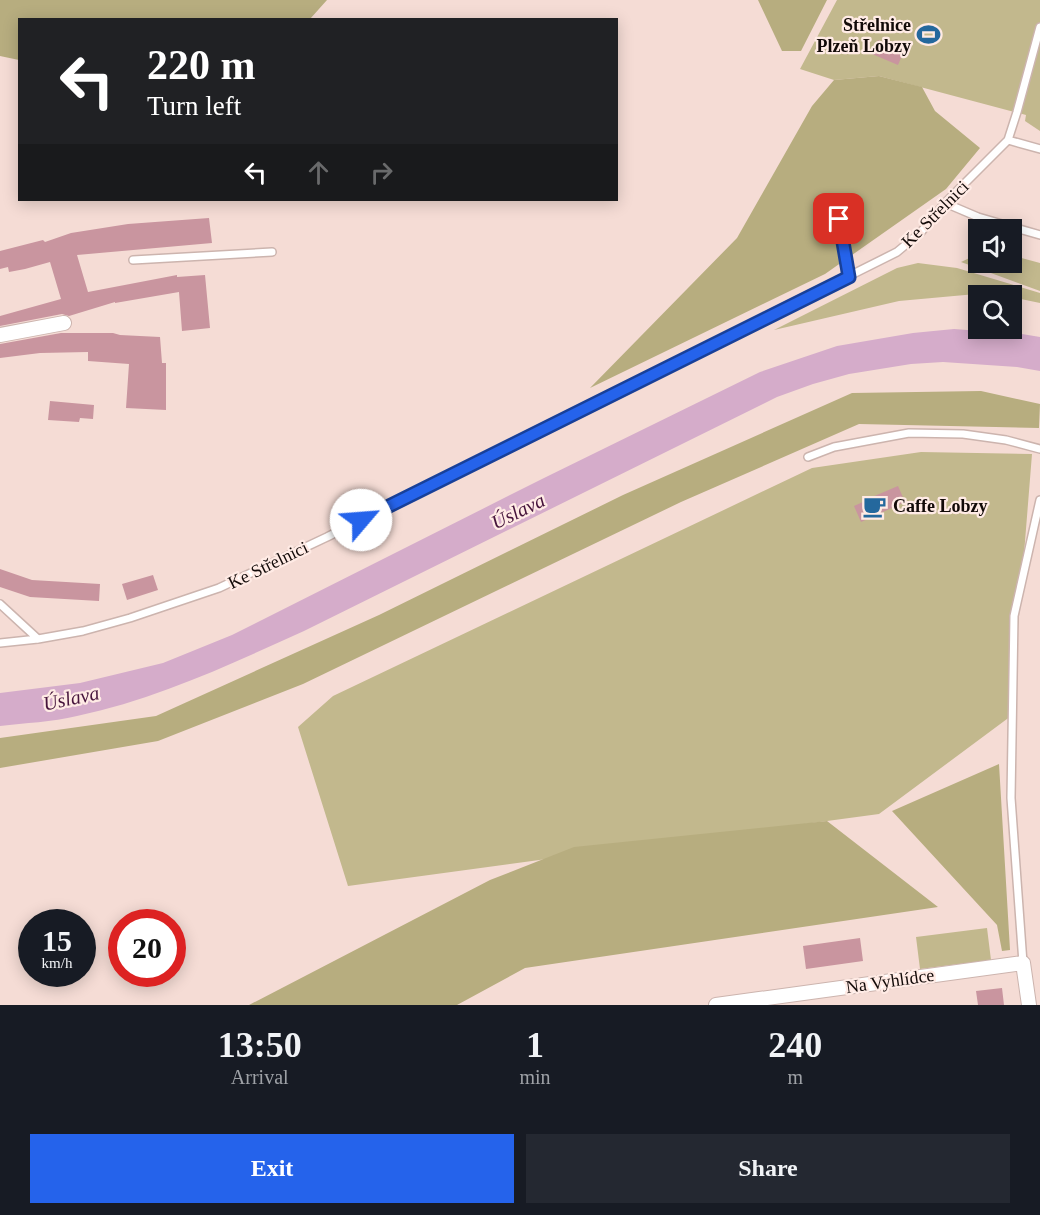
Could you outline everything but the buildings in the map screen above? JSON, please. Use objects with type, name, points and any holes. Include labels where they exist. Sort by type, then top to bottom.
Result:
[{"type":"street","points":[[0,335],[64,323]]},
{"type":"street","points":[[1023,963],[1029,1005]]},
{"type":"street","name":"Na Vyhlídce","points":[[716,1005],[1023,963]]},
{"type":"lane","points":[[1040,27],[1008,140],[1040,149]]},
{"type":"lane","name":"Ke Střelnici","points":[[0,643],[83,631],[219,588],[327,537],[849,277],[897,252],[921,232],[945,203],[1008,140]]},
{"type":"lane","points":[[945,203],[978,217],[1040,235]]},
{"type":"lane","points":[[830,219],[839,219],[849,277]]},
{"type":"lane","points":[[133,260],[272,252]]},
{"type":"lane","points":[[808,457],[834,447],[909,433],[963,434],[1040,448]]},
{"type":"lane","points":[[1023,963],[1011,798],[1014,616],[1040,500]]},
{"type":"lane","points":[[0,604],[38,639]]},
{"type":"shaded area","points":[[0,0],[327,0],[311,18],[18,18],[18,60],[0,56]]},
{"type":"shaded area","points":[[758,0],[827,0],[801,51],[782,51]]},
{"type":"shaded area","name":"Střelnice Plzeň Lobzy","points":[[837,0],[1040,0],[1040,131],[1025,121],[1026,115],[879,76],[834,80],[800,69]]},
{"type":"shaded area","points":[[879,76],[922,87],[935,111],[980,148],[946,189],[825,274],[590,388],[737,238],[812,106],[834,80]]},
{"type":"shaded area","points":[[1022,258],[1040,263],[1040,291],[991,273],[1022,273]]},
{"type":"shaded area","points":[[918,263],[957,268],[1013,285],[968,285],[968,295],[899,301],[774,330],[897,268]]},
{"type":"shaded area","points":[[1022,288],[1040,293],[1040,303],[1022,299]]},
{"type":"shaded area","points":[[981,391],[1040,404],[1039,428],[859,424],[681,502],[303,684],[158,741],[0,768],[0,738],[156,716],[379,615],[623,495],[852,393]]},
{"type":"shaded area","points":[[921,452],[1032,454],[1011,716],[879,814],[348,886],[298,727],[333,696],[812,468]]},
{"type":"shaded area","points":[[999,764],[1010,950],[1002,951],[997,925],[892,811]]},
{"type":"shaded area","points":[[827,821],[938,907],[525,968],[457,1005],[249,1005],[490,880],[574,847]]},
{"type":"shaded area","points":[[987,928],[991,960],[920,969],[916,937]]},
{"type":"water","name":"Úslava","points":[[954,329],[968,330],[968,339],[1022,339],[1022,334],[1040,337],[1040,371],[1017,367],[943,362],[911,364],[849,374],[813,384],[777,397],[304,631],[221,668],[107,709],[58,720],[0,726],[0,693],[80,683],[163,663],[232,635],[760,372],[837,346],[913,333]]},
{"type":"place","name":"Střelnice Plzeň Lobzy","points":[[929,35]]},
{"type":"place","name":"Caffe Lobzy","points":[[875,506]]},
{"type":"route","points":[[361,520],[849,277],[839,219]]}]
